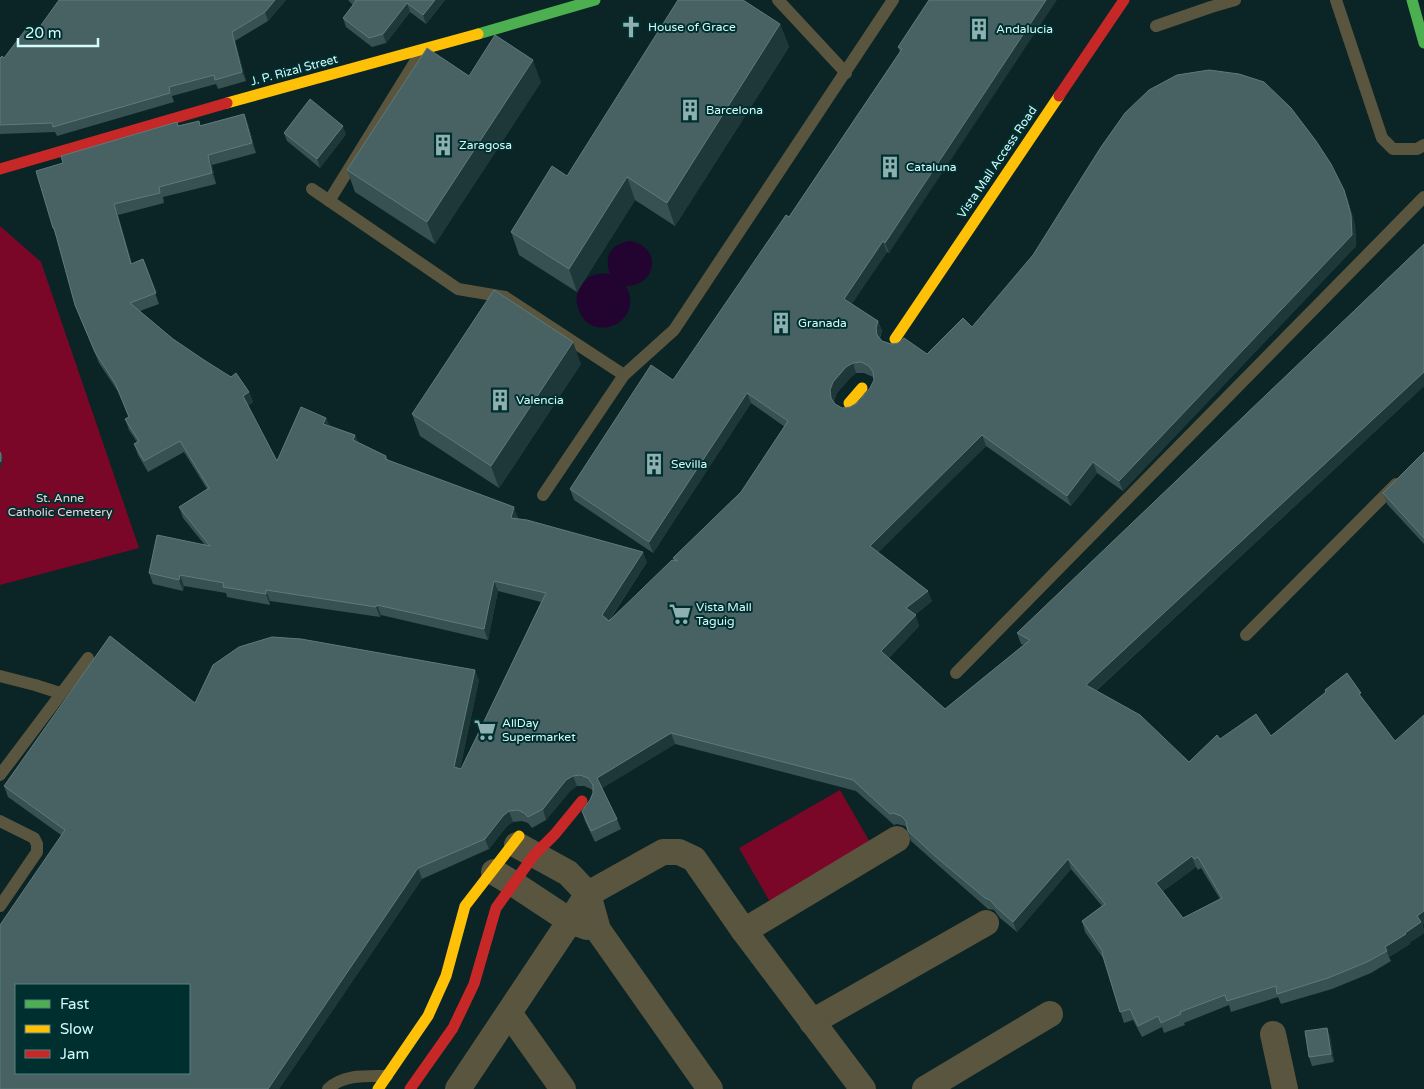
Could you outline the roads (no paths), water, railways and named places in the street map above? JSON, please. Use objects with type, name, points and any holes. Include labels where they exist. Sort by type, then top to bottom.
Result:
[{"type":"street","name":"J. P. Rizal Street","points":[[0,169],[285,86],[422,50],[595,0]]},
{"type":"street","name":"Vista Mall Access Road","points":[[895,339],[1124,0]]},
{"type":"street","points":[[1412,0],[1424,43]]},
{"type":"street","points":[[849,403],[862,388]]},
{"type":"street","points":[[400,1084],[446,976],[464,906],[491,871],[522,845],[555,834],[582,801]]},
{"type":"street","points":[[744,931],[896,840]]},
{"type":"street","points":[[378,1089],[400,1084],[453,1028],[474,984],[496,908],[514,884],[522,845]]},
{"type":"street","points":[[522,845],[568,873],[588,894],[598,930],[710,1089]]},
{"type":"street","points":[[458,1089],[588,894],[663,852],[679,852],[694,860],[744,931],[863,1089]]},
{"type":"street","points":[[491,871],[570,921],[598,930]]},
{"type":"street","points":[[812,1022],[986,923]]},
{"type":"street","points":[[509,1013],[563,1089]]},
{"type":"street","points":[[924,1089],[1050,1014]]},
{"type":"street","points":[[1273,1034],[1285,1089]]},
{"type":"lane","points":[[778,0],[846,73]]},
{"type":"lane","points":[[543,495],[624,375],[674,330],[894,0]]},
{"type":"lane","points":[[1156,26],[1235,0]]},
{"type":"lane","points":[[1336,0],[1382,138],[1394,149],[1417,149],[1424,145]]},
{"type":"lane","points":[[329,200],[422,50]]},
{"type":"lane","points":[[312,189],[458,288],[505,297],[624,375]]},
{"type":"lane","points":[[956,673],[1424,197]]},
{"type":"lane","points":[[1246,635],[1403,476]]},
{"type":"lane","points":[[0,775],[88,658]]},
{"type":"lane","points":[[0,676],[60,693]]},
{"type":"lane","points":[[0,821],[34,838],[38,848],[0,906]]},
{"type":"lane","points":[[328,1089],[352,1077],[400,1084]]},
{"type":"place","name":"House of Grace","points":[[631,27]]},
{"type":"place","name":"Andalucia","points":[[979,29]]},
{"type":"place","name":"Barcelona","points":[[690,110]]},
{"type":"place","name":"Zaragosa","points":[[443,145]]},
{"type":"place","name":"Cataluna","points":[[890,167]]},
{"type":"place","name":"Granada","points":[[781,323]]},
{"type":"place","name":"Valencia","points":[[500,400]]},
{"type":"place","name":"Sevilla","points":[[654,464]]},
{"type":"place","name":"Vista Mall Taguig","points":[[680,614]]},
{"type":"place","name":"AllDay Supermarket","points":[[485,730]]},
{"type":"park label","name":"St. Anne Catholic Cemetery","points":[[60,505]]}]
